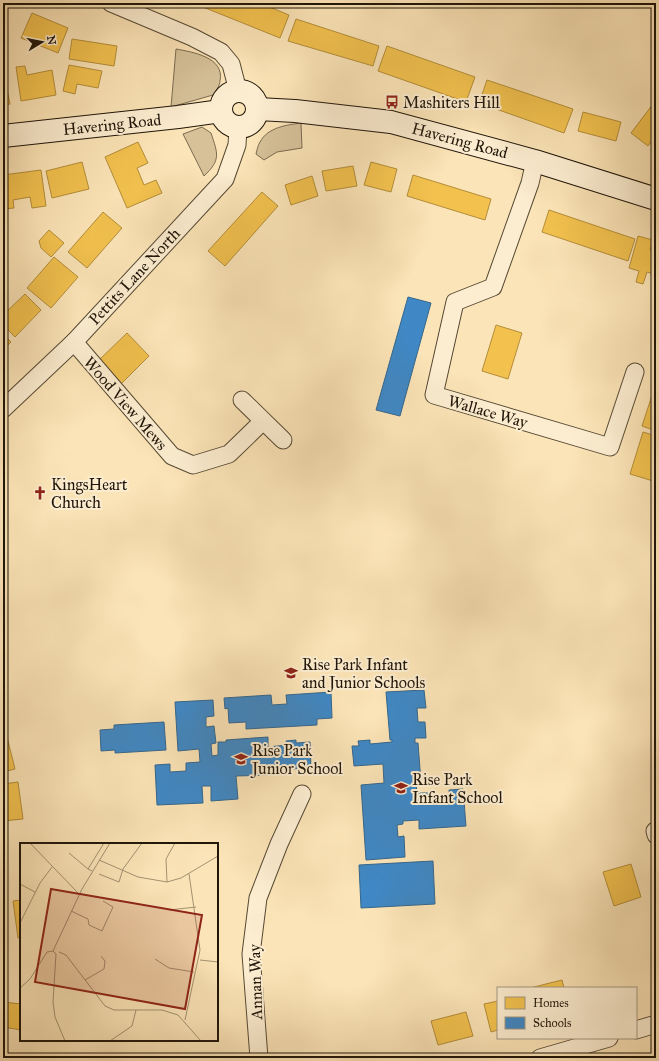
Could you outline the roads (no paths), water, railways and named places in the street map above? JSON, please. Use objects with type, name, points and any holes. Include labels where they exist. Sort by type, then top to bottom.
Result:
[{"type":"main road","points":[[238,90],[252,95],[258,108],[257,115],[252,123],[238,128],[225,121],[221,111],[223,100],[227,95],[238,90]]},
{"type":"main road","name":"Havering Road","points":[[258,108],[391,122],[535,161],[656,199]]},
{"type":"main road","name":"Havering Road","points":[[3,136],[221,111]]},
{"type":"street","points":[[111,3],[192,37],[221,52],[231,64],[238,90]]},
{"type":"street","name":"Pettits Lane North","points":[[3,409],[74,342],[225,179],[238,145],[238,128]]},
{"type":"street","name":"Wallace Way","points":[[535,161],[530,183],[493,287],[455,302],[434,395],[610,447],[635,372]]},
{"type":"street","name":"Wood View Mews","points":[[74,342],[172,456],[193,464],[229,454],[263,421]]},
{"type":"street","points":[[242,400],[283,440]]},
{"type":"street","name":"Annan Way","points":[[259,1058],[251,954],[258,898],[279,844],[302,794]]},
{"type":"street","points":[[637,1030],[656,1024]]},
{"type":"street","points":[[540,1058],[606,1039]]},
{"type":"place","name":"Mashiters Hill","points":[[392,102]]},
{"type":"place","name":"KingsHeart Church","points":[[40,493]]},
{"type":"place","name":"Rise Park Infant and Junior Schools","points":[[291,673]]},
{"type":"place","name":"Rise Park Junior School","points":[[241,759]]},
{"type":"place","name":"Rise Park Infant School","points":[[401,788]]}]
